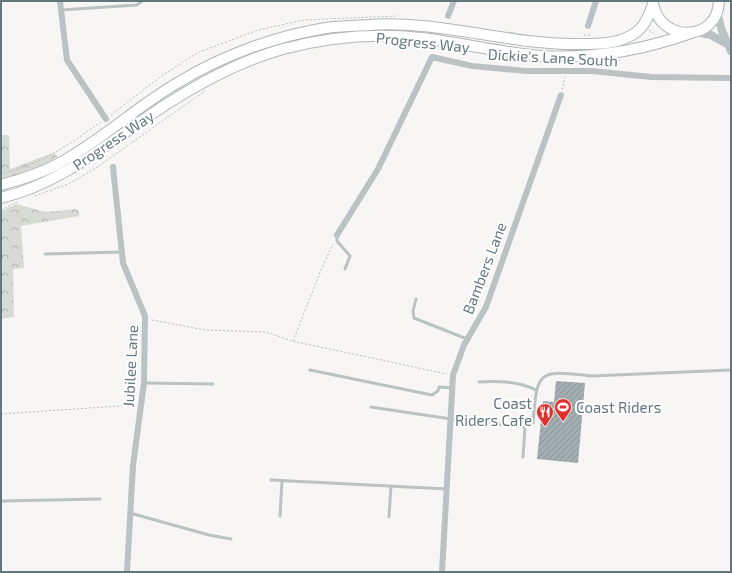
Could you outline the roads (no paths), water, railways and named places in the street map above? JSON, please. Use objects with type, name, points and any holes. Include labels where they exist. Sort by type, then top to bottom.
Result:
[{"type":"main road","name":"Progress Way","points":[[1,185],[57,165],[179,82],[218,61],[276,39],[327,28],[378,24],[436,28],[548,44],[594,44],[622,40],[634,34],[644,25],[653,3]]},
{"type":"main road","points":[[653,3],[658,18],[663,24],[680,33],[693,33]]},
{"type":"main road","name":"Progress Way","points":[[1,198],[35,186],[85,161],[169,102],[201,83],[232,67],[282,49],[322,40],[369,36],[421,38],[542,56],[584,55],[627,51],[665,42],[693,33],[705,27],[718,8]]},
{"type":"street","points":[[60,1],[67,60],[106,119]]},
{"type":"street","points":[[448,16],[454,1]]},
{"type":"street","points":[[588,26],[596,1]]},
{"type":"street","points":[[724,1],[718,8],[729,48]]},
{"type":"street","points":[[693,33],[711,35],[729,48]]},
{"type":"street","name":"Dickie's Lane South","points":[[337,235],[378,169],[432,57],[472,66],[526,71],[592,71],[651,77],[731,78]]},
{"type":"street","name":"Bambers Lane","points":[[442,572],[453,376],[459,355],[486,307],[561,95]]},
{"type":"street","name":"Jubilee Lane","points":[[113,167],[123,263],[145,318],[144,383],[133,465],[127,572]]},
{"type":"lane","points":[[61,10],[137,5],[142,1]]},
{"type":"lane","points":[[337,235],[337,241],[350,256],[345,269]]},
{"type":"lane","points":[[45,254],[122,252]]},
{"type":"lane","points":[[416,299],[413,311],[414,318],[467,339]]},
{"type":"lane","points":[[310,370],[432,395],[438,391],[439,387],[452,388]]},
{"type":"lane","points":[[371,407],[451,419],[525,426],[533,423],[536,390],[540,381],[547,374],[568,373],[591,376],[731,370]]},
{"type":"lane","points":[[479,382],[493,381],[524,384],[536,390]]},
{"type":"lane","points":[[144,383],[213,384]]},
{"type":"lane","points":[[523,457],[525,426]]},
{"type":"lane","points":[[271,480],[447,489]]},
{"type":"lane","points":[[280,516],[282,481]]},
{"type":"lane","points":[[389,517],[392,486]]},
{"type":"lane","points":[[1,501],[100,499]]},
{"type":"lane","points":[[130,513],[210,535],[231,539]]},
{"type":"place","name":"Coast Riders","points":[[563,422]]},
{"type":"place","name":"Coast Riders Cafe","points":[[545,427]]}]
